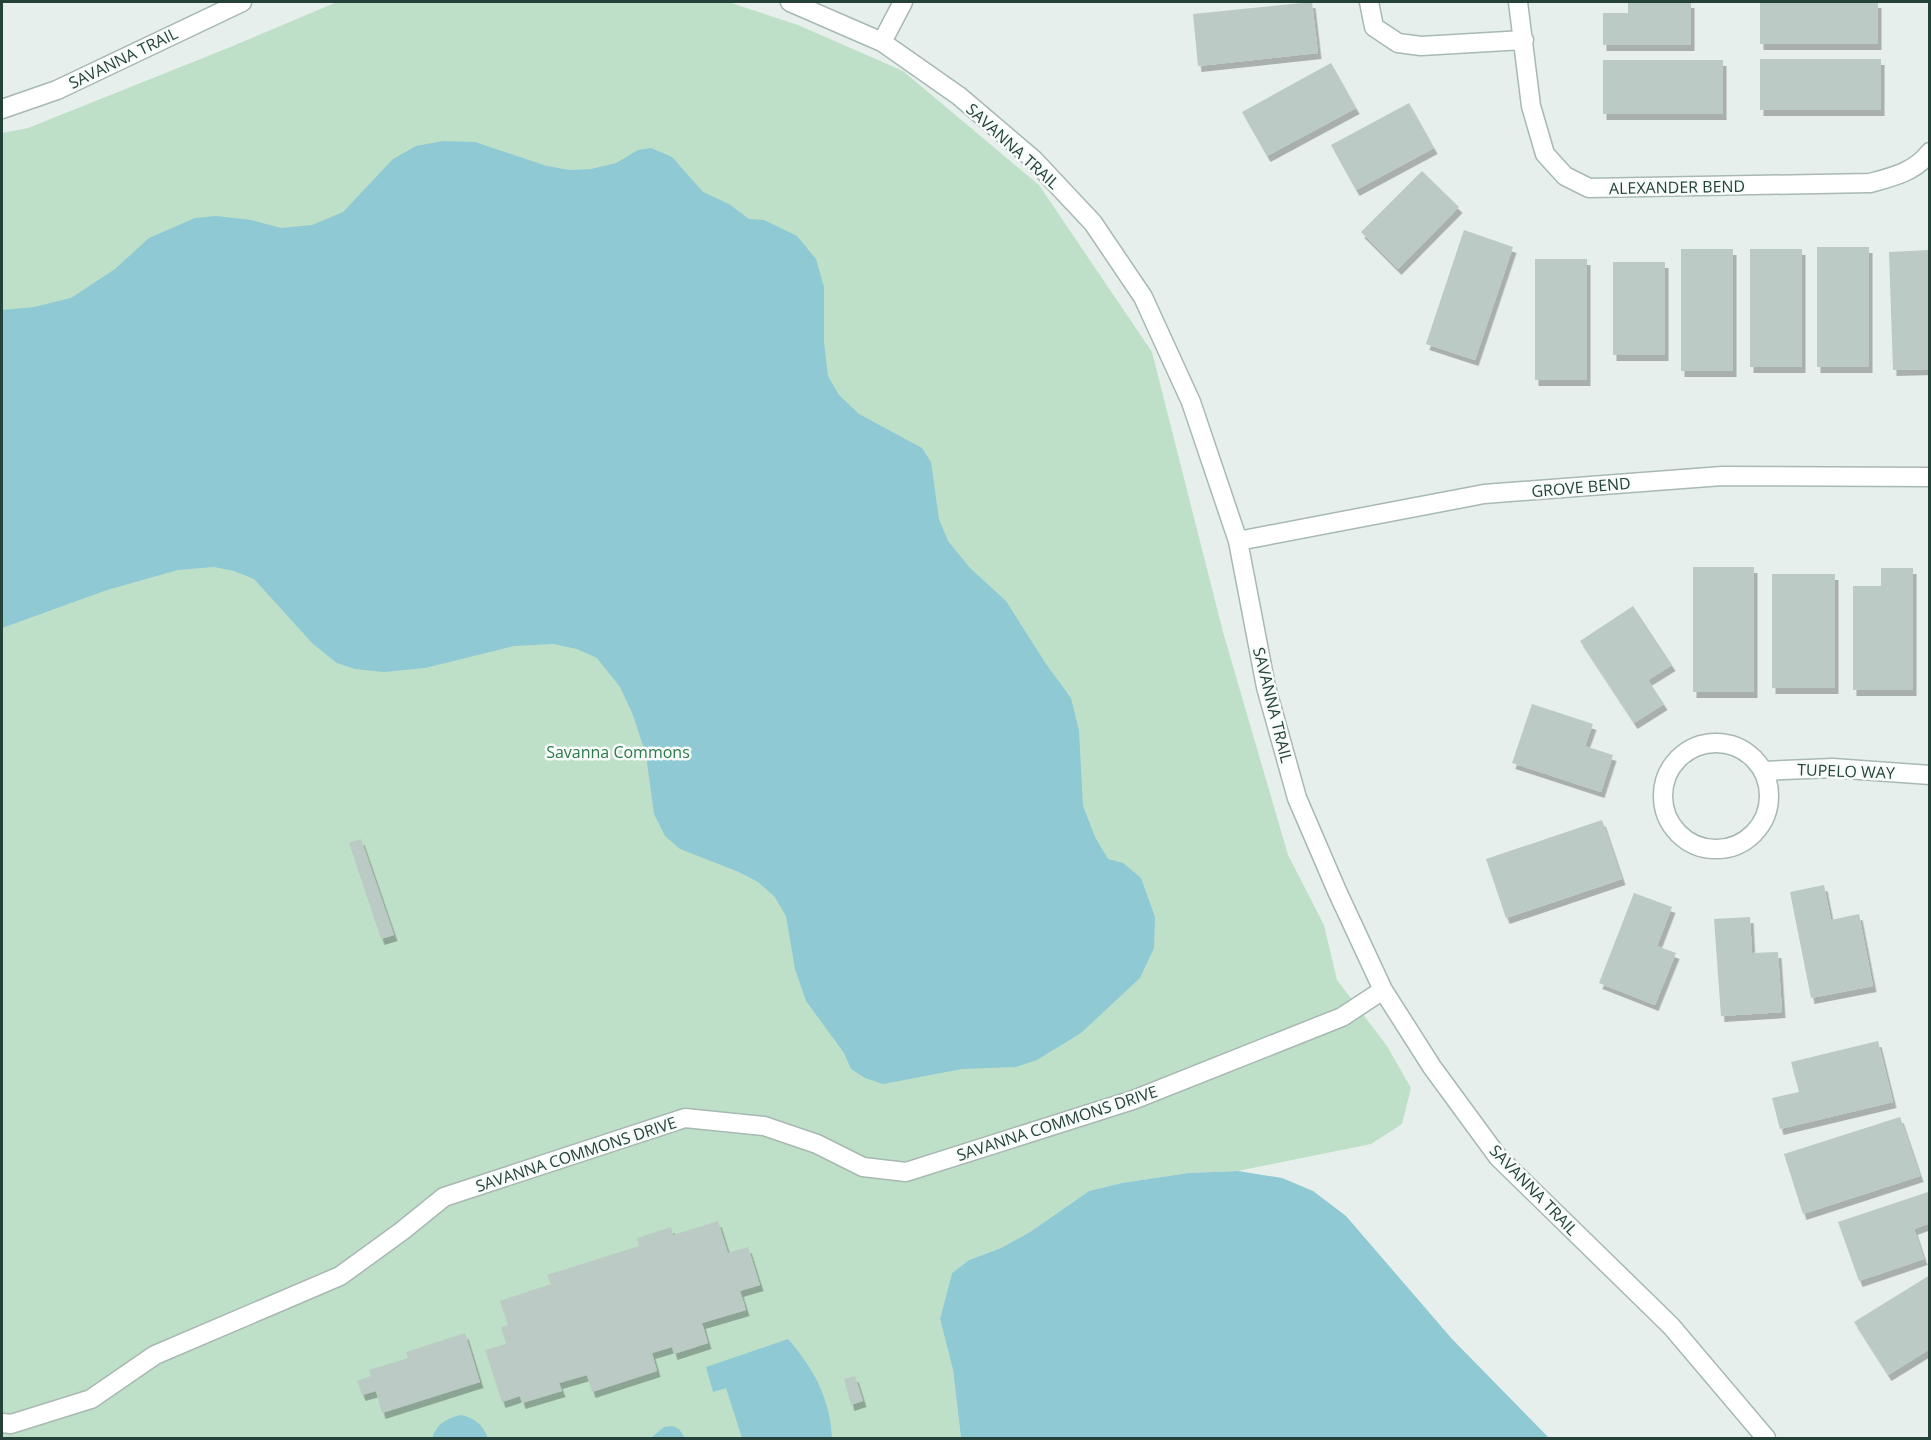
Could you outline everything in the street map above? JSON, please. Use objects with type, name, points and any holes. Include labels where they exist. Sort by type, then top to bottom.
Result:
[{"type":"street","name":"SAVANNA TRAIL","points":[[2,110],[57,90],[242,2]]},
{"type":"street","name":"SAVANNA TRAIL","points":[[790,2],[882,42],[959,96],[1033,159],[1092,223],[1143,297],[1191,402],[1238,541],[1266,687],[1297,798],[1383,990],[1432,1067],[1498,1157],[1671,1326],[1766,1438]]},
{"type":"street","points":[[882,42],[903,2]]},
{"type":"street","points":[[1369,2],[1374,27],[1398,43],[1421,46],[1524,40]]},
{"type":"street","name":"ALEXANDER BEND","points":[[1518,2],[1531,106],[1545,154],[1565,176],[1589,189],[1870,183],[1902,174],[1925,158],[1929,152]]},
{"type":"street","name":"GROVE BEND","points":[[1238,541],[1484,494],[1722,476],[1929,477]]},
{"type":"street","points":[[1723,743],[1739,748],[1752,757],[1763,771],[1769,786],[1769,803],[1764,819],[1755,832],[1742,843],[1726,849],[1709,849],[1693,845],[1679,835],[1669,822],[1663,806],[1662,789],[1667,774],[1677,760],[1690,749],[1706,744],[1723,743]]},
{"type":"street","name":"TUPELO WAY","points":[[1763,771],[1833,768],[1929,775]]},
{"type":"street","name":"SAVANNA COMMONS DRIVE","points":[[2,1423],[11,1424],[91,1400],[155,1355],[340,1276],[444,1197],[685,1118],[764,1126],[817,1144],[863,1167],[906,1172],[1133,1100],[1342,1017],[1383,990]]},
{"type":"green space","name":"Savanna Commons","points":[[337,2],[728,2],[798,25],[903,71],[1039,185],[1152,352],[1223,632],[1288,855],[1324,925],[1337,980],[1387,1046],[1411,1088],[1402,1124],[1371,1144],[1238,1171],[1188,1173],[1122,1183],[1089,1191],[1030,1232],[1001,1248],[969,1260],[952,1273],[940,1319],[953,1370],[961,1438],[2,1438],[2,133],[28,128]]},
{"type":"water","points":[[443,141],[475,142],[547,166],[569,170],[591,169],[616,163],[638,150],[651,148],[672,157],[703,192],[729,204],[749,219],[764,220],[797,236],[816,259],[824,287],[824,342],[828,376],[839,395],[859,414],[922,448],[931,462],[939,519],[948,541],[970,568],[1006,601],[1046,664],[1071,698],[1079,731],[1083,806],[1095,837],[1108,859],[1123,863],[1141,878],[1155,917],[1154,948],[1140,978],[1081,1033],[1037,1060],[1016,1067],[962,1069],[883,1084],[865,1078],[851,1069],[844,1053],[806,1001],[795,969],[786,916],[774,896],[758,882],[739,872],[680,849],[665,836],[654,814],[646,755],[633,715],[620,687],[597,658],[577,649],[553,644],[514,646],[425,668],[384,672],[355,669],[337,663],[313,644],[254,579],[234,571],[214,567],[178,570],[107,590],[2,628],[2,310],[34,307],[71,298],[115,269],[149,238],[195,218],[216,216],[251,220],[281,228],[312,225],[343,212],[393,159],[416,146]]},
{"type":"water","points":[[1238,1171],[1282,1178],[1313,1191],[1346,1216],[1452,1339],[1549,1438],[961,1438],[953,1370],[940,1319],[952,1273],[969,1260],[1001,1248],[1030,1232],[1089,1191],[1122,1183],[1188,1173]]},
{"type":"water","points":[[788,1339],[806,1362],[819,1385],[828,1410],[832,1438],[742,1438],[726,1388],[713,1392],[706,1367]]},
{"type":"water","points":[[461,1415],[478,1423],[488,1438],[432,1438],[443,1422]]},
{"type":"water","points":[[673,1426],[679,1429],[685,1438],[651,1438],[664,1427]]},
{"type":"building","points":[[1312,2],[1318,53],[1198,66],[1193,14]]},
{"type":"building","points":[[1628,2],[1691,2],[1691,45],[1603,45],[1603,13],[1628,13]]},
{"type":"building","points":[[1760,2],[1878,2],[1878,44],[1760,44]]},
{"type":"building","points":[[1760,59],[1881,59],[1881,110],[1760,110]]},
{"type":"building","points":[[1603,60],[1723,60],[1723,114],[1603,114]]},
{"type":"building","points":[[1331,63],[1356,108],[1267,156],[1242,112]]},
{"type":"building","points":[[1409,103],[1434,148],[1356,190],[1331,145]]},
{"type":"building","points":[[1422,171],[1459,207],[1398,269],[1361,232]]},
{"type":"building","points":[[1464,230],[1513,247],[1475,360],[1426,344]]},
{"type":"building","points":[[1817,247],[1869,247],[1869,367],[1817,367]]},
{"type":"building","points":[[1681,249],[1733,249],[1733,371],[1681,371]]},
{"type":"building","points":[[1750,249],[1802,249],[1802,367],[1750,367]]},
{"type":"building","points":[[1930,250],[1930,369],[1893,370],[1889,252]]},
{"type":"building","points":[[1535,259],[1587,259],[1587,380],[1535,380]]},
{"type":"building","points":[[1613,262],[1665,262],[1665,355],[1613,355]]},
{"type":"building","points":[[1693,567],[1754,567],[1754,692],[1693,692]]},
{"type":"building","points":[[1881,568],[1913,568],[1913,690],[1853,690],[1853,586],[1881,586]]},
{"type":"building","points":[[1772,574],[1835,574],[1835,688],[1772,688]]},
{"type":"building","points":[[1633,606],[1672,665],[1648,680],[1664,704],[1634,723],[1580,641]]},
{"type":"building","points":[[1532,704],[1593,724],[1585,746],[1613,755],[1601,792],[1512,763]]},
{"type":"building","points":[[1602,820],[1622,879],[1506,918],[1486,859]]},
{"type":"building","points":[[361,839],[394,935],[381,939],[349,843]]},
{"type":"building","points":[[1824,885],[1831,920],[1859,914],[1873,986],[1811,998],[1790,892]]},
{"type":"building","points":[[1634,893],[1672,907],[1657,946],[1676,953],[1655,1005],[1599,983]]},
{"type":"building","points":[[1750,917],[1752,953],[1778,952],[1782,1012],[1721,1016],[1714,919]]},
{"type":"building","points":[[1878,1041],[1893,1102],[1780,1129],[1772,1098],[1799,1092],[1791,1062]]},
{"type":"building","points":[[1900,1117],[1920,1176],[1803,1214],[1784,1154]]},
{"type":"building","points":[[1928,1192],[1930,1223],[1914,1229],[1924,1259],[1859,1281],[1838,1222]]},
{"type":"building","points":[[718,1221],[728,1253],[748,1247],[760,1285],[740,1291],[746,1310],[702,1323],[708,1343],[674,1354],[672,1347],[652,1353],[657,1371],[592,1392],[587,1375],[559,1383],[562,1391],[522,1403],[520,1396],[502,1402],[485,1350],[506,1344],[501,1327],[508,1325],[500,1301],[551,1284],[547,1275],[639,1246],[637,1238],[671,1227],[673,1235]]},
{"type":"building","points":[[1930,1275],[1930,1349],[1888,1375],[1854,1322]]},
{"type":"building","points":[[465,1333],[480,1382],[382,1413],[376,1391],[362,1395],[357,1381],[371,1376],[369,1370],[408,1358],[406,1352]]},
{"type":"building","points":[[855,1376],[863,1401],[851,1405],[844,1379]]}]
